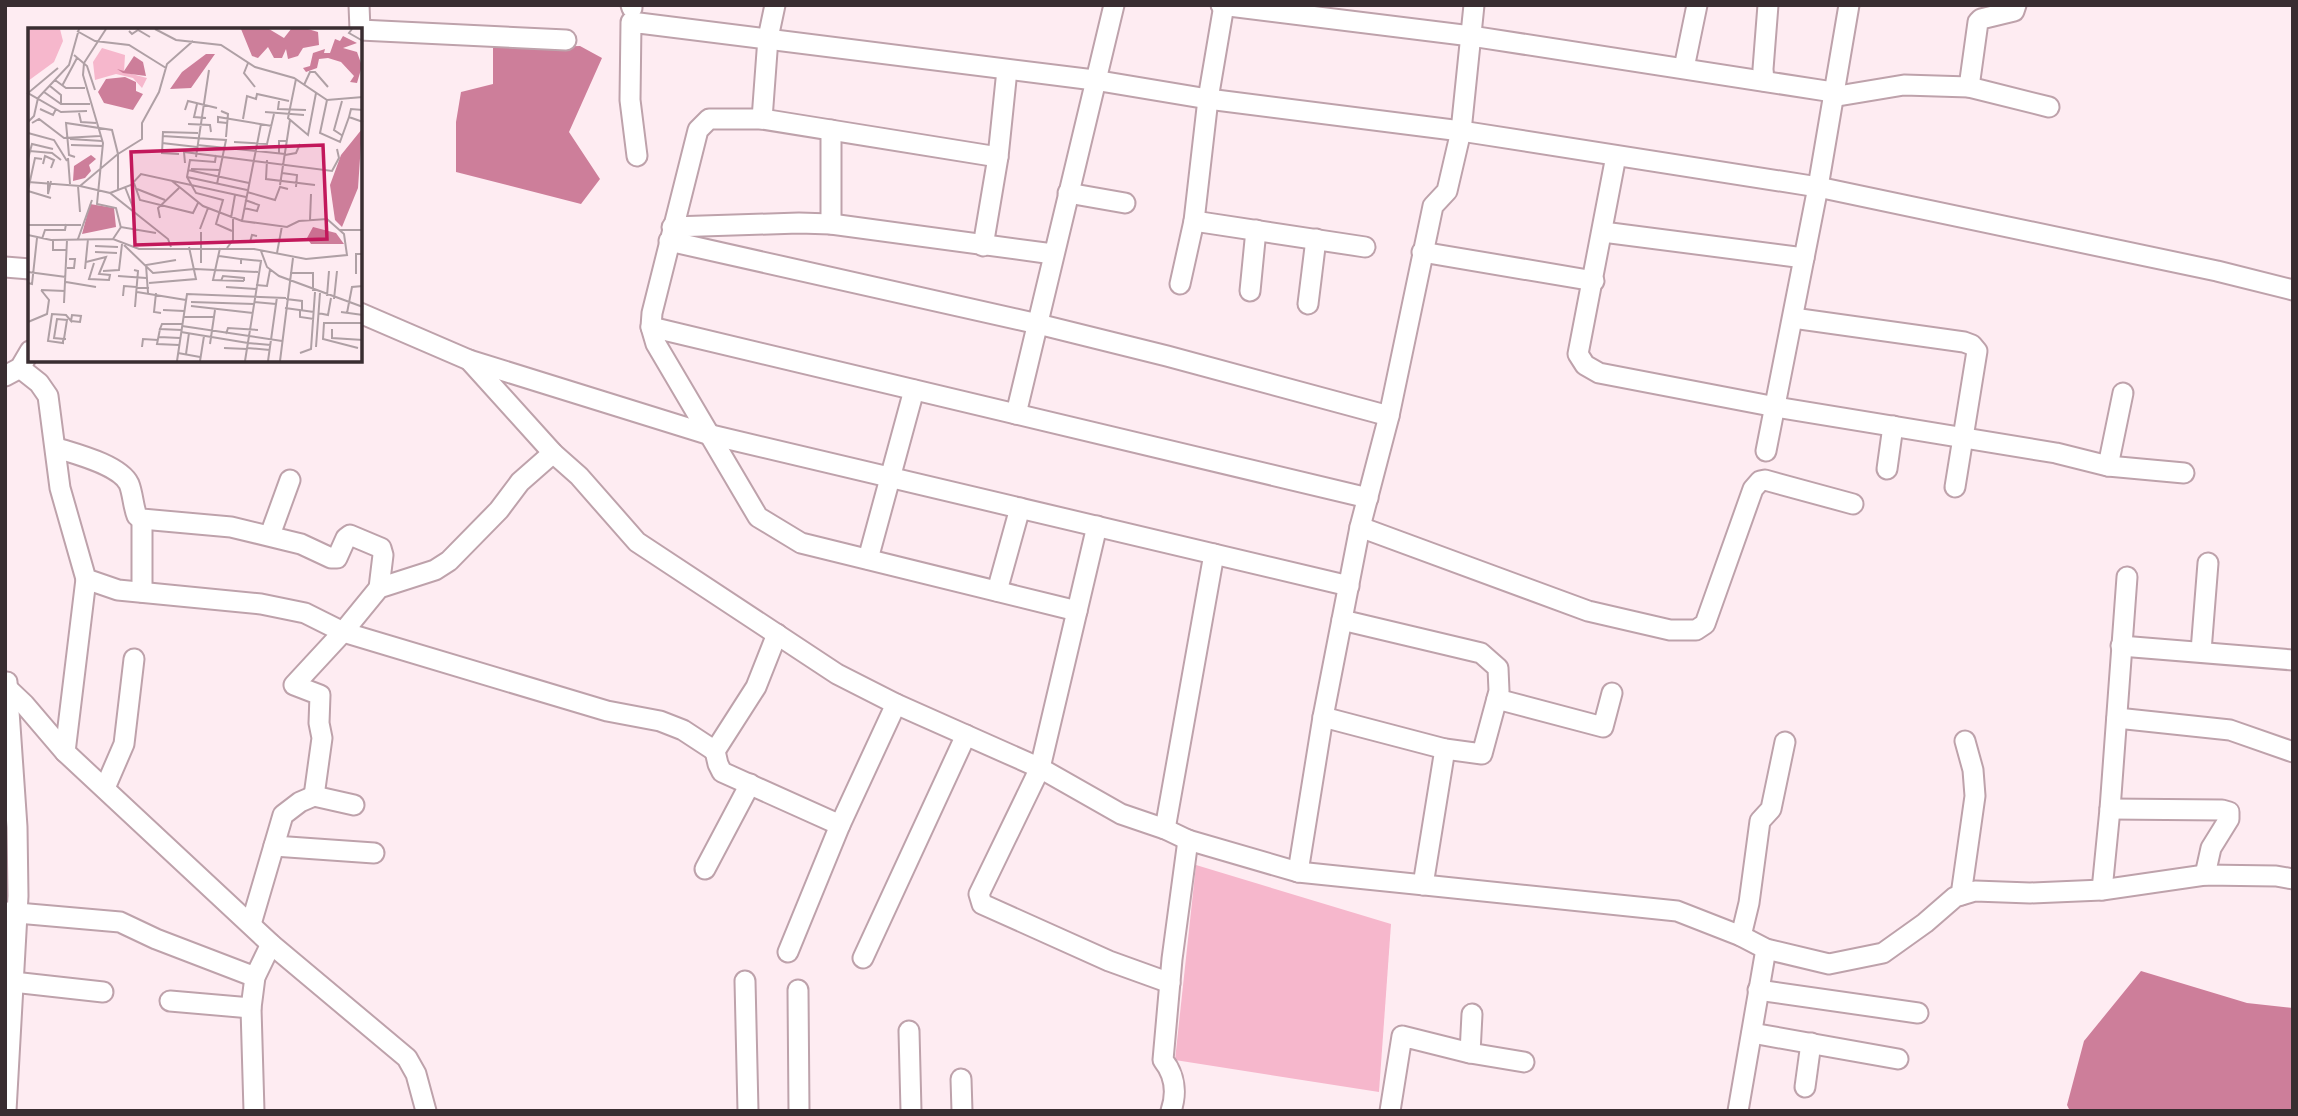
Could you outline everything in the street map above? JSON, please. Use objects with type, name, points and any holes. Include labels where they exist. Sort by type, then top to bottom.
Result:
[{"type":"street","points":[[359,5],[360,28]]},
{"type":"street","points":[[762,119],[768,38],[775,5]]},
{"type":"street","points":[[1016,414],[1114,5]]},
{"type":"street","points":[[1180,284],[1194,221],[1208,99],[1223,5],[1471,36],[1684,68],[1832,94],[1904,85],[1969,87],[2049,107]]},
{"type":"street","points":[[1298,872],[1323,717],[1360,527],[1389,416],[1433,206],[1447,191],[1461,131],[1474,5]]},
{"type":"street","points":[[1684,68],[1697,5]]},
{"type":"street","points":[[1764,81],[1768,5]]},
{"type":"street","points":[[1766,451],[1818,187],[1849,5]]},
{"type":"street","points":[[1969,87],[1978,22],[2014,11],[2016,5]]},
{"type":"street","points":[[637,156],[630,100],[631,10],[768,38],[1461,131],[1818,187],[2217,271],[2293,290]]},
{"type":"street","points":[[362,30],[566,40]]},
{"type":"street","points":[[983,246],[998,157],[1007,70]]},
{"type":"street","points":[[998,157],[762,119],[709,119],[698,130],[670,234],[651,327],[656,344],[758,517],[801,543],[1077,611]]},
{"type":"street","points":[[831,130],[831,225]]},
{"type":"street","points":[[1616,156],[1578,354],[1585,365],[1599,373],[1776,407],[2056,453],[2108,466],[2184,473]]},
{"type":"street","points":[[1068,193],[1125,203]]},
{"type":"street","points":[[1194,221],[1365,247]]},
{"type":"street","points":[[670,234],[799,223],[1053,254]]},
{"type":"street","points":[[1250,291],[1255,230]]},
{"type":"street","points":[[1603,232],[1804,258]]},
{"type":"street","points":[[670,234],[1167,356],[1389,416]]},
{"type":"street","points":[[1308,304],[1316,239]]},
{"type":"street","points":[[1422,252],[1594,281]]},
{"type":"street","points":[[5,267],[28,269]]},
{"type":"street","points":[[362,314],[469,360],[707,434],[1349,586]]},
{"type":"street","points":[[1793,318],[1972,345],[1977,351],[1955,487]]},
{"type":"street","points":[[651,327],[1368,498]]},
{"type":"street","points":[[469,360],[638,542],[837,674],[896,704],[1040,768],[1121,814],[1166,829],[1188,840],[1298,872],[1677,911],[1741,936],[1766,949],[1829,964],[1883,953],[1925,923],[1955,897],[1975,891],[2031,893],[2102,890],[2205,875],[2276,876],[2293,879]]},
{"type":"street","points":[[18,365],[40,383],[48,396],[57,448],[60,488],[86,579],[65,752]]},
{"type":"street","points":[[868,559],[914,390]]},
{"type":"street","points":[[2108,466],[2123,393]]},
{"type":"street","points":[[1887,469],[1893,426]]},
{"type":"street","points":[[57,448],[117,471],[128,482],[137,516],[142,519],[231,527],[270,535],[301,544],[331,558],[337,558],[346,538],[355,536],[381,548],[383,555],[379,588]]},
{"type":"street","points":[[314,796],[322,738],[318,723],[320,695],[295,685],[379,588],[435,570],[449,561],[499,510],[520,482],[553,453]]},
{"type":"street","points":[[270,535],[290,480]]},
{"type":"street","points":[[1360,527],[1588,611],[1670,630],[1696,630],[1705,624],[1753,489],[1760,481],[1765,480],[1853,504]]},
{"type":"street","points":[[997,591],[1020,508]]},
{"type":"street","points":[[142,519],[142,592]]},
{"type":"street","points":[[1097,526],[1040,768],[979,894],[979,900],[982,904],[1109,961],[1170,983]]},
{"type":"street","points":[[1166,829],[1214,554]]},
{"type":"street","points":[[2201,651],[2208,563]]},
{"type":"street","points":[[2102,890],[2127,577]]},
{"type":"street","points":[[86,579],[118,590],[261,604],[305,613],[342,632],[607,710],[660,721],[682,730],[715,751],[722,772],[840,825]]},
{"type":"street","points":[[1323,717],[1445,749],[1482,754],[1499,691],[1498,668],[1481,653],[1342,620]]},
{"type":"street","points":[[715,751],[756,687],[777,634]]},
{"type":"street","points":[[2121,646],[2293,660]]},
{"type":"street","points":[[105,788],[124,744],[134,659]]},
{"type":"street","points":[[6,684],[65,752],[271,944],[407,1058],[416,1074],[426,1111]]},
{"type":"street","points":[[6,684],[11,750],[13,982],[6,1111]]},
{"type":"street","points":[[1497,699],[1604,727],[1612,694]]},
{"type":"street","points":[[788,953],[840,825],[896,704]]},
{"type":"street","points":[[2117,718],[2230,730],[2293,752]]},
{"type":"street","points":[[863,958],[966,735]]},
{"type":"street","points":[[1961,895],[1975,796],[1965,741]]},
{"type":"street","points":[[1741,936],[1749,903],[1760,821],[1771,809],[1785,742]]},
{"type":"street","points":[[1423,886],[1445,749]]},
{"type":"street","points":[[705,869],[750,784]]},
{"type":"street","points":[[251,924],[283,815],[300,802],[314,796],[354,805]]},
{"type":"street","points":[[2110,809],[2228,812],[2229,819],[2211,848],[2205,875]]},
{"type":"street","points":[[1171,1111],[1175,1098],[1173,1080],[1170,1069],[1163,1060],[1188,840]]},
{"type":"street","points":[[274,846],[374,853]]},
{"type":"street","points":[[11,913],[120,922],[156,939],[256,977]]},
{"type":"street","points":[[254,1111],[251,1008],[256,977],[271,944]]},
{"type":"street","points":[[1738,1111],[1766,949]]},
{"type":"street","points":[[745,981],[748,1111]]},
{"type":"street","points":[[13,982],[103,992]]},
{"type":"street","points":[[797,990],[799,1111]]},
{"type":"street","points":[[1758,990],[1918,1013]]},
{"type":"street","points":[[170,1001],[251,1008]]},
{"type":"street","points":[[1470,1053],[1472,1014]]},
{"type":"street","points":[[909,1031],[911,1111]]},
{"type":"street","points":[[1752,1032],[1898,1059]]},
{"type":"street","points":[[1390,1111],[1402,1037],[1524,1062]]},
{"type":"street","points":[[1805,1087],[1811,1043]]},
{"type":"street","points":[[961,1080],[962,1111]]},
{"type":"shaded area","points":[[580,46],[602,58],[569,132],[600,179],[581,204],[456,172],[456,122],[461,92],[493,84],[493,48]]},
{"type":"shaded area","points":[[1196,865],[1391,924],[1379,1092],[1175,1060]]},
{"type":"shaded area","points":[[2141,971],[2247,1003],[2293,1008],[2293,1111],[2070,1111],[2067,1105],[2084,1041]]}]
